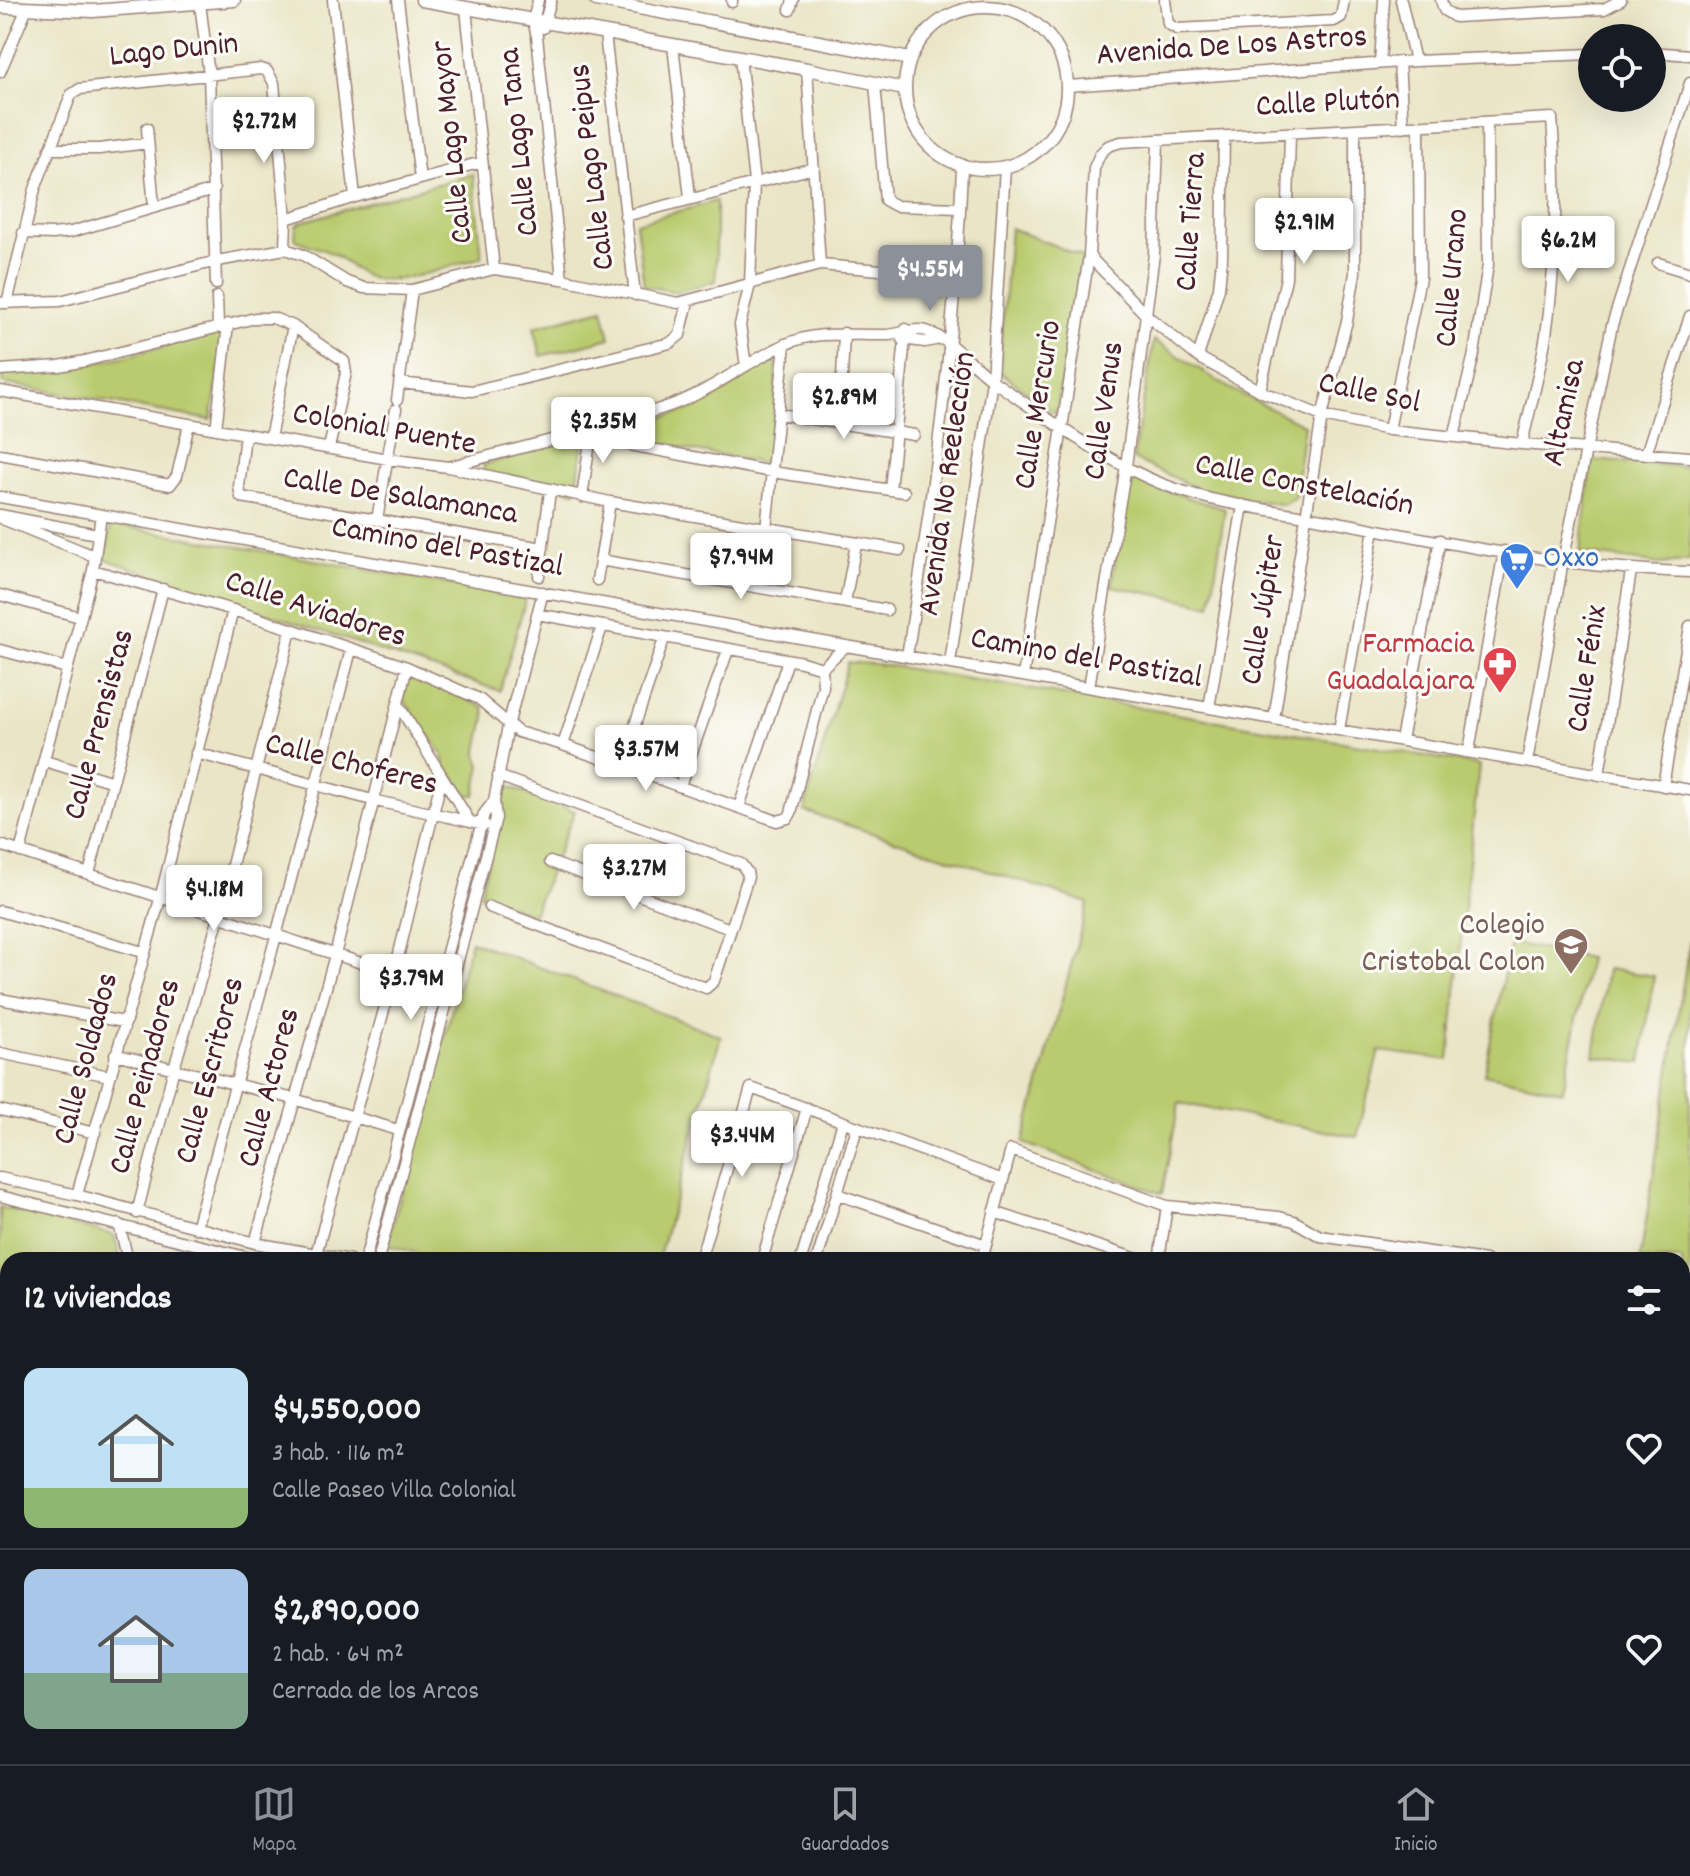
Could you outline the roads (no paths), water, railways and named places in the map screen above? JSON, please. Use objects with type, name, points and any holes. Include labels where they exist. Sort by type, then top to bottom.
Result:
[{"type":"main road","points":[[0,7],[26,10],[234,0]]},
{"type":"main road","points":[[422,0],[904,89]]},
{"type":"main road","points":[[596,0],[910,59]]},
{"type":"main road","points":[[977,4],[998,8],[1019,6],[1054,43],[1064,65],[1068,86],[1064,111],[1054,132],[1036,151],[1005,167],[975,171],[941,156],[922,138],[909,115],[904,89],[910,59],[921,40],[936,24],[977,4]]},
{"type":"street","points":[[333,0],[355,197]]},
{"type":"street","points":[[398,0],[420,179]]},
{"type":"street","name":"Calle Lago Tana","points":[[538,0],[540,23],[537,36],[562,279]]},
{"type":"street","points":[[540,23],[551,0]]},
{"type":"street","points":[[1165,0],[1168,24],[1177,29],[1334,21],[1341,17],[1344,0]]},
{"type":"street","points":[[1380,63],[1384,0]]},
{"type":"street","points":[[1401,0],[1415,61]]},
{"type":"street","points":[[1441,0],[1444,10],[1455,17],[1604,9],[1621,0]]},
{"type":"street","points":[[200,3],[209,75],[216,284]]},
{"type":"street","name":"Calle Lago Mayor","points":[[466,9],[494,269]]},
{"type":"street","points":[[0,72],[26,10]]},
{"type":"street","name":"Calle Lago Peipus","points":[[605,34],[635,295]]},
{"type":"street","points":[[673,45],[690,198]]},
{"type":"street","points":[[1666,53],[1690,55]]},
{"type":"street","name":"Avenida De Los Astros","points":[[1068,86],[1380,63],[1578,55]]},
{"type":"street","points":[[740,57],[754,182],[750,284],[740,325],[746,366]]},
{"type":"street","points":[[1399,62],[1403,127]]},
{"type":"street","name":"Lago Dunin","points":[[50,149],[71,95],[80,89],[261,69],[271,75],[274,83],[286,219]]},
{"type":"street","points":[[807,69],[820,265]]},
{"type":"street","points":[[875,83],[885,200],[896,206],[960,208]]},
{"type":"street","name":"Altamisa","points":[[1527,762],[1563,561],[1612,325],[1690,83]]},
{"type":"street","name":"Calle Plutón","points":[[1108,146],[1121,142],[1552,118],[1555,246],[1546,336],[1522,444]]},
{"type":"street","name":"Calle Urano","points":[[1454,437],[1474,354],[1488,265],[1487,122]]},
{"type":"street","points":[[1389,430],[1420,278],[1419,126]]},
{"type":"street","points":[[147,128],[154,207]]},
{"type":"street","name":"Calle Júpiter","points":[[1274,719],[1322,416],[1347,321],[1355,273],[1355,130]]},
{"type":"street","points":[[1260,391],[1286,278],[1290,134]]},
{"type":"street","name":"Calle Tierra","points":[[1198,357],[1219,288],[1224,137]]},
{"type":"street","name":"Calle Venus","points":[[1089,687],[1126,466],[1157,232],[1158,141]]},
{"type":"street","points":[[148,143],[99,149],[50,149],[4,303],[73,298],[217,261],[285,249],[303,255],[347,282],[364,288],[412,290],[494,269],[562,279],[667,301],[688,302],[820,265],[954,276]]},
{"type":"street","name":"Calle Mercurio","points":[[1023,676],[1089,256],[1094,168],[1100,154],[1108,146]]},
{"type":"street","points":[[285,249],[286,219],[482,162]]},
{"type":"street","name":"Avenida No Reelección","points":[[907,656],[923,554],[944,342],[954,276],[962,167]]},
{"type":"street","name":"Avenida No Reelección","points":[[950,663],[992,380],[1005,167]]},
{"type":"street","points":[[625,216],[814,168]]},
{"type":"street","points":[[23,233],[71,232],[214,190]]},
{"type":"street","name":"Calle Sol","points":[[1089,256],[1146,315],[1198,357],[1260,391],[1322,416],[1389,430],[1690,457]]},
{"type":"street","points":[[1658,263],[1690,273]]},
{"type":"street","points":[[377,520],[412,290]]},
{"type":"street","points":[[216,429],[223,325],[217,297]]},
{"type":"street","points":[[400,383],[472,391],[670,343],[680,335],[688,302]]},
{"type":"street","points":[[1646,454],[1690,316]]},
{"type":"street","points":[[0,370],[59,366],[223,325],[255,318],[273,318],[293,326],[339,355],[346,366],[329,448]]},
{"type":"street","points":[[270,438],[293,326]]},
{"type":"street","points":[[448,467],[668,407],[708,389],[785,344],[819,335],[906,335],[926,330],[944,342]]},
{"type":"street","points":[[840,423],[844,333]]},
{"type":"street","points":[[890,490],[906,335]]},
{"type":"street","name":"Calle Constelación","points":[[944,342],[992,380],[1063,428],[1126,466],[1168,486],[1243,505],[1563,561],[1631,571],[1690,572]]},
{"type":"street","points":[[766,529],[785,344]]},
{"type":"street","name":"Colonial Puente","points":[[0,391],[448,467],[610,502],[900,550]]},
{"type":"street","points":[[779,414],[914,435]]},
{"type":"street","points":[[0,454],[170,485],[177,476],[189,424]]},
{"type":"street","points":[[591,430],[630,445],[772,472],[904,492]]},
{"type":"street","points":[[582,497],[591,430]]},
{"type":"street","name":"Calle De Salamanca","points":[[245,434],[241,497],[543,548]]},
{"type":"street","points":[[539,576],[550,491]]},
{"type":"street","name":"Camino del Pastizal","points":[[0,497],[1690,790]]},
{"type":"street","points":[[597,580],[610,502]]},
{"type":"street","points":[[1209,708],[1243,505]]},
{"type":"street","points":[[20,852],[93,570],[101,515]]},
{"type":"street","points":[[0,516],[97,534]]},
{"type":"street","points":[[0,516],[94,556]]},
{"type":"street","points":[[1339,730],[1374,529]]},
{"type":"street","points":[[1401,740],[1440,540]]},
{"type":"street","points":[[845,602],[856,544]]},
{"type":"street","points":[[1469,751],[1504,551]]},
{"type":"street","points":[[600,560],[887,610]]},
{"type":"street","name":"Calle Aviadores","points":[[93,570],[233,610],[407,667],[488,704],[508,726]]},
{"type":"street","name":"Calle Fénix","points":[[1599,775],[1631,571]]},
{"type":"street","name":"Calle Prensistas","points":[[89,874],[163,589]]},
{"type":"street","points":[[380,1252],[494,827],[494,801],[508,726],[543,592]]},
{"type":"street","points":[[0,595],[80,617]]},
{"type":"street","name":"Calle Soldados","points":[[77,1195],[160,899],[233,610]]},
{"type":"street","points":[[537,614],[822,668]]},
{"type":"street","points":[[1663,786],[1690,626]]},
{"type":"street","points":[[563,745],[602,627]]},
{"type":"street","name":"Calle Peinadores","points":[[137,1213],[174,1068],[219,917],[291,630]]},
{"type":"street","points":[[621,766],[664,639]]},
{"type":"street","points":[[822,668],[846,646]]},
{"type":"street","points":[[0,650],[67,668]]},
{"type":"street","name":"Calle Escritores","points":[[196,1228],[351,650]]},
{"type":"street","points":[[680,786],[728,650]]},
{"type":"street","points":[[739,807],[788,660]]},
{"type":"street","name":"Calle Actores","points":[[255,1243],[376,801],[407,667]]},
{"type":"street","points":[[508,726],[518,732],[783,821],[791,813],[823,686],[822,668]]},
{"type":"street","points":[[399,706],[470,822]]},
{"type":"street","name":"Calle Choferes","points":[[196,753],[376,801],[494,827]]},
{"type":"street","points":[[45,761],[113,782]]},
{"type":"street","points":[[489,907],[701,988],[711,986],[747,872],[741,864],[498,776]]},
{"type":"street","points":[[317,1252],[394,974],[442,777]]},
{"type":"street","points":[[367,1252],[484,814],[494,801]]},
{"type":"street","points":[[0,845],[438,988]]},
{"type":"street","points":[[550,862],[730,929]]},
{"type":"street","points":[[0,911],[143,952]]},
{"type":"street","points":[[0,999],[124,1022]]},
{"type":"street","points":[[0,1053],[109,1076]]},
{"type":"street","points":[[115,1054],[294,1099],[398,1130]]},
{"type":"street","points":[[702,1252],[751,1088],[1003,1180]]},
{"type":"street","points":[[764,1252],[807,1108]]},
{"type":"street","points":[[0,1110],[95,1133]]},
{"type":"street","points":[[804,1252],[843,1122]]},
{"type":"street","points":[[819,1252],[857,1128]]},
{"type":"street","points":[[984,1252],[1011,1150],[1167,1206],[1279,1217],[1294,1221],[1320,1236],[1412,1252]]},
{"type":"street","points":[[0,1178],[77,1195],[255,1243],[305,1252]]},
{"type":"street","points":[[837,1194],[986,1245]]},
{"type":"street","points":[[0,1196],[227,1252]]},
{"type":"street","points":[[1160,1252],[1167,1206]]},
{"type":"street","points":[[994,1212],[1116,1252]]},
{"type":"street","points":[[119,1224],[126,1252]]},
{"type":"place","name":"Oxxo","points":[[1517,591]]},
{"type":"place","name":"Farmacia Guadalajara","points":[[1500,695]]},
{"type":"place","name":"Colegio Cristobal Colon","points":[[1571,976]]}]
